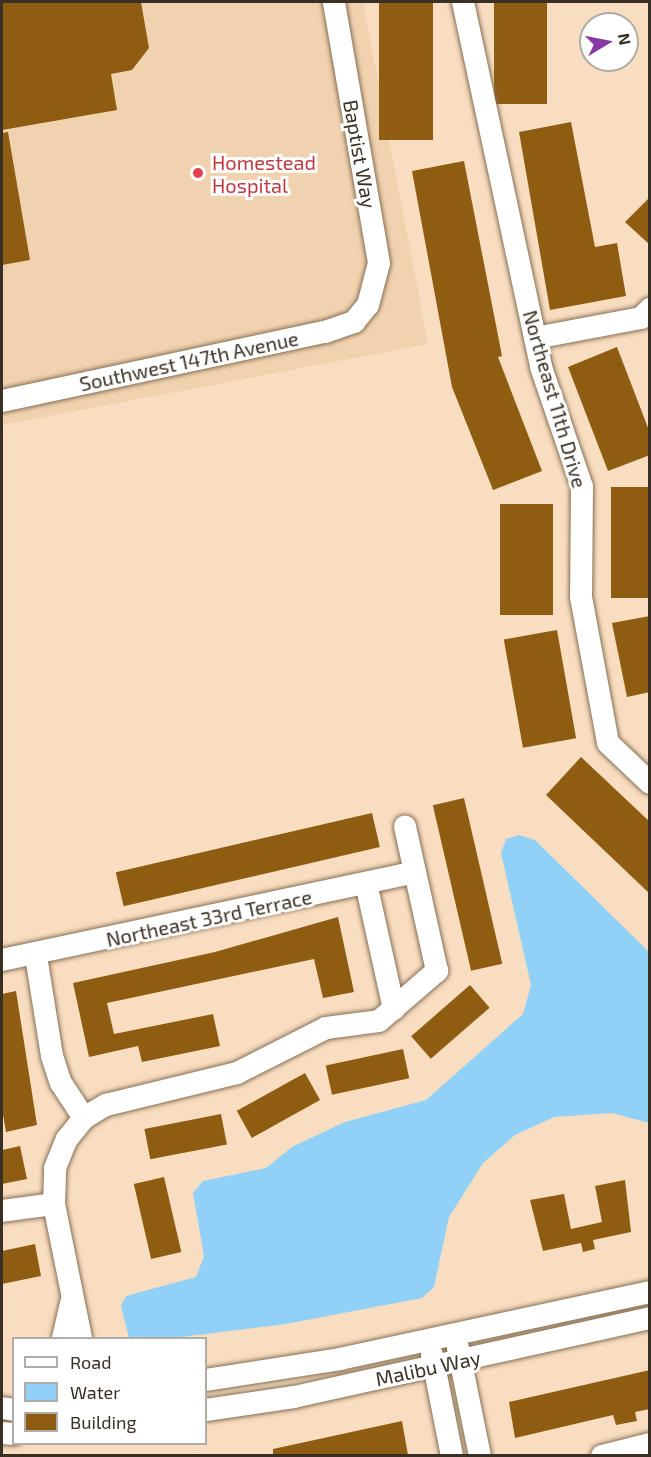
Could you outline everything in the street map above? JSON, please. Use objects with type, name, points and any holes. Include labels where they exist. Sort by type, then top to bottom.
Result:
[{"type":"street","name":"Baptist Way","points":[[334,2],[379,263],[368,305]]},
{"type":"street","name":"Northeast 11th Drive","points":[[463,2],[535,338],[582,487],[581,597],[608,743],[650,783]]},
{"type":"street","name":"Southwest 147th Avenue","points":[[2,401],[324,332],[354,322],[368,305]]},
{"type":"street","points":[[535,338],[640,318],[650,309]]},
{"type":"street","points":[[81,1337],[54,1204],[54,1168],[67,1139],[84,1118],[106,1105],[237,1073],[326,1028],[379,1021],[437,971],[405,827]]},
{"type":"street","name":"Northeast 33rd Terrace","points":[[2,960],[36,956],[415,872]]},
{"type":"street","points":[[366,883],[394,1010]]},
{"type":"street","points":[[36,956],[52,1056],[84,1118]]},
{"type":"street","points":[[2,1211],[54,1204]]},
{"type":"street","name":"Malibu Way","points":[[207,1380],[430,1341],[650,1292]]},
{"type":"street","points":[[63,1337],[72,1298]]},
{"type":"street","name":"Malibu Way","points":[[207,1410],[460,1362],[650,1318]]},
{"type":"street","points":[[455,1336],[480,1455]]},
{"type":"street","points":[[430,1341],[452,1455]]},
{"type":"street","points":[[602,1455],[650,1444]]},
{"type":"shaded area","name":"Homestead Hospital","points":[[2,2],[363,2],[428,344],[2,425]]},
{"type":"water","points":[[519,835],[535,840],[649,952],[649,1123],[612,1113],[554,1117],[515,1135],[483,1163],[449,1217],[434,1287],[422,1298],[286,1324],[181,1337],[129,1337],[121,1306],[126,1296],[196,1277],[204,1256],[193,1193],[203,1181],[266,1168],[292,1147],[345,1122],[426,1100],[523,1014],[531,985],[501,853],[506,839]]},
{"type":"building","points":[[2,2],[141,2],[149,48],[132,70],[111,74],[117,110],[2,130]]},
{"type":"building","points":[[379,2],[433,2],[433,140],[379,140]]},
{"type":"building","points":[[494,2],[547,2],[547,104],[494,104]]},
{"type":"building","points":[[571,122],[595,247],[617,243],[626,296],[550,310],[519,132]]},
{"type":"building","points":[[8,132],[30,260],[2,265],[2,133]]},
{"type":"building","points":[[464,161],[502,356],[498,357],[542,471],[493,490],[452,387],[412,171]]},
{"type":"building","points":[[650,197],[650,245],[625,222]]},
{"type":"building","points":[[617,347],[650,433],[650,455],[608,471],[568,367]]},
{"type":"building","points":[[611,487],[650,487],[650,598],[611,598]]},
{"type":"building","points":[[500,504],[553,504],[553,615],[500,615]]},
{"type":"building","points":[[650,616],[650,692],[627,697],[612,623]]},
{"type":"building","points":[[557,630],[576,738],[523,748],[504,639]]},
{"type":"building","points":[[581,757],[650,822],[650,894],[546,795]]},
{"type":"building","points":[[464,798],[502,964],[471,971],[433,805]]},
{"type":"building","points":[[372,813],[380,847],[124,906],[116,872]]},
{"type":"building","points":[[338,917],[354,992],[323,998],[314,959],[107,1003],[114,1034],[213,1014],[220,1046],[142,1062],[138,1046],[89,1057],[73,983],[215,952]]},
{"type":"building","points":[[470,985],[490,1008],[431,1059],[411,1036]]},
{"type":"building","points":[[16,991],[37,1125],[6,1132],[2,1109],[2,994]]},
{"type":"building","points":[[403,1049],[409,1078],[332,1095],[326,1065]]},
{"type":"building","points":[[305,1073],[320,1100],[252,1138],[237,1111]]},
{"type":"building","points":[[221,1114],[227,1144],[150,1159],[144,1129]]},
{"type":"building","points":[[20,1146],[27,1179],[2,1184],[2,1150]]},
{"type":"building","points":[[164,1177],[181,1252],[151,1259],[134,1184]]},
{"type":"building","points":[[625,1180],[631,1232],[593,1240],[595,1249],[583,1252],[581,1243],[543,1251],[530,1200],[564,1194],[571,1229],[602,1222],[595,1186]]},
{"type":"building","points":[[35,1244],[41,1276],[2,1284],[2,1251]]},
{"type":"building","points":[[650,1370],[650,1409],[635,1412],[637,1421],[616,1425],[613,1415],[515,1438],[509,1402]]},
{"type":"building","points":[[402,1421],[408,1455],[273,1455],[273,1449]]},
{"type":"place","name":"Homestead Hospital","points":[[198,173]]}]
